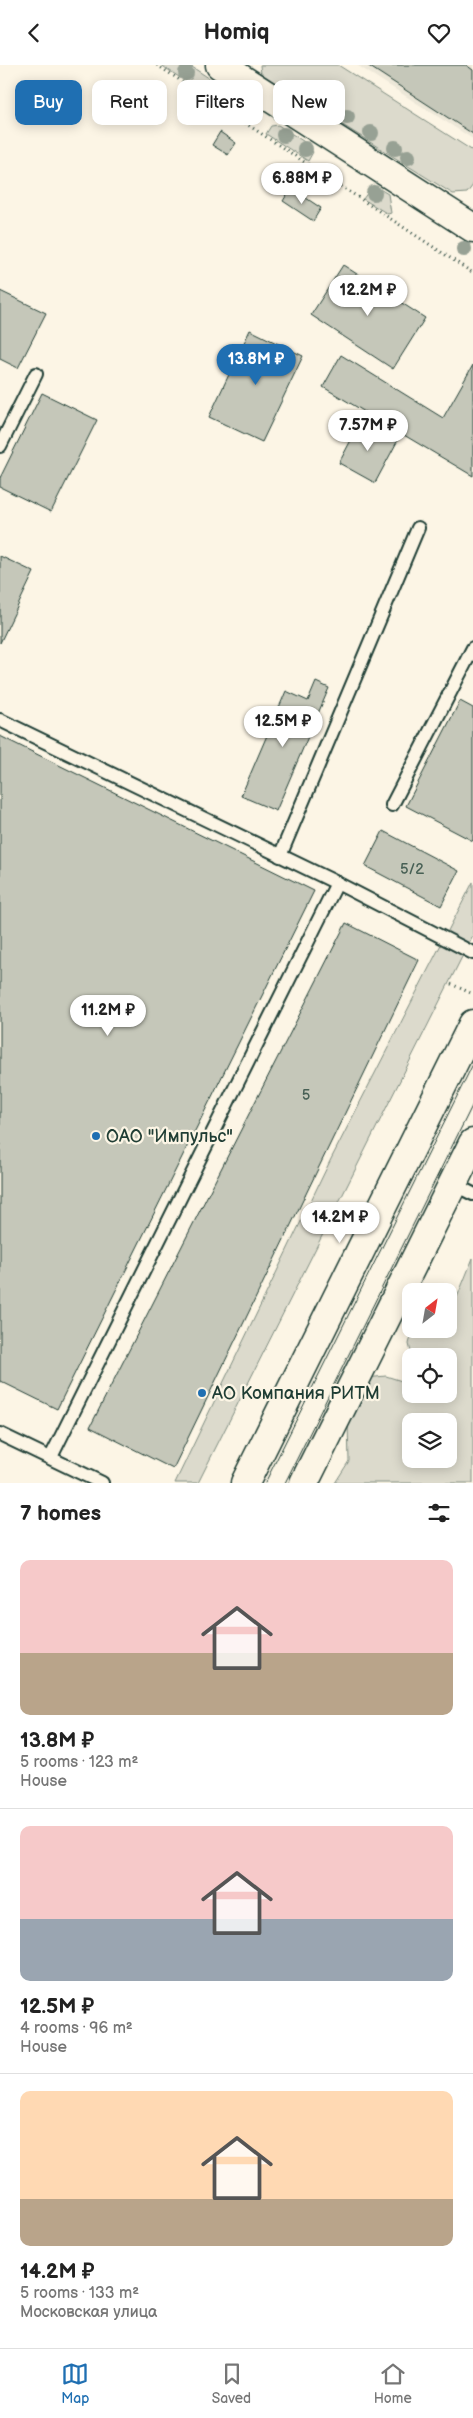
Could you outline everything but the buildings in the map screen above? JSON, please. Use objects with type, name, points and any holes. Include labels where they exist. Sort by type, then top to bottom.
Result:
[{"type":"street","points":[[220,65],[473,228]]},
{"type":"street","points":[[245,1483],[473,1024]]},
{"type":"street","points":[[304,1483],[463,1189],[473,1143]]},
{"type":"lane","points":[[0,446],[36,375]]},
{"type":"lane","points":[[280,856],[418,528]]},
{"type":"lane","points":[[392,805],[473,648]]},
{"type":"lane","points":[[0,720],[337,883],[473,953]]},
{"type":"lane","points":[[51,1457],[337,883]]},
{"type":"lane","points":[[0,1434],[51,1457],[97,1482]]},
{"type":"path","points":[[157,65],[473,273]]},
{"type":"path","points":[[450,983],[473,994]]},
{"type":"shaded area","points":[[161,65],[189,65],[212,80],[184,80]]},
{"type":"shaded area","points":[[260,65],[338,65],[473,151],[473,185],[467,193],[453,194],[343,125],[345,125],[345,80],[273,82],[261,74]]},
{"type":"shaded area","points":[[357,65],[473,65],[473,139]]},
{"type":"shaded area","points":[[278,125],[306,143],[313,152],[308,161],[266,134],[271,126]]},
{"type":"shaded area","points":[[373,185],[388,194],[391,213],[388,214],[363,199]]},
{"type":"shaded area","points":[[473,882],[473,935],[198,1483],[175,1483],[331,1159]]},
{"type":"shaded area","points":[[473,1258],[473,1483],[335,1483],[349,1461],[348,1423],[366,1378],[386,1376],[402,1381],[402,1403],[457,1403],[457,1348],[410,1348],[411,1338],[458,1337],[458,1295]]},
{"type":"tram line","points":[[265,1483],[473,1064]]},
{"type":"tram line","points":[[285,1483],[473,1104]]},
{"type":"place","name":"ОАО \"Импульс\"","points":[[96,1136]]},
{"type":"place","name":"АО Компания РИТМ","points":[[202,1393]]}]
